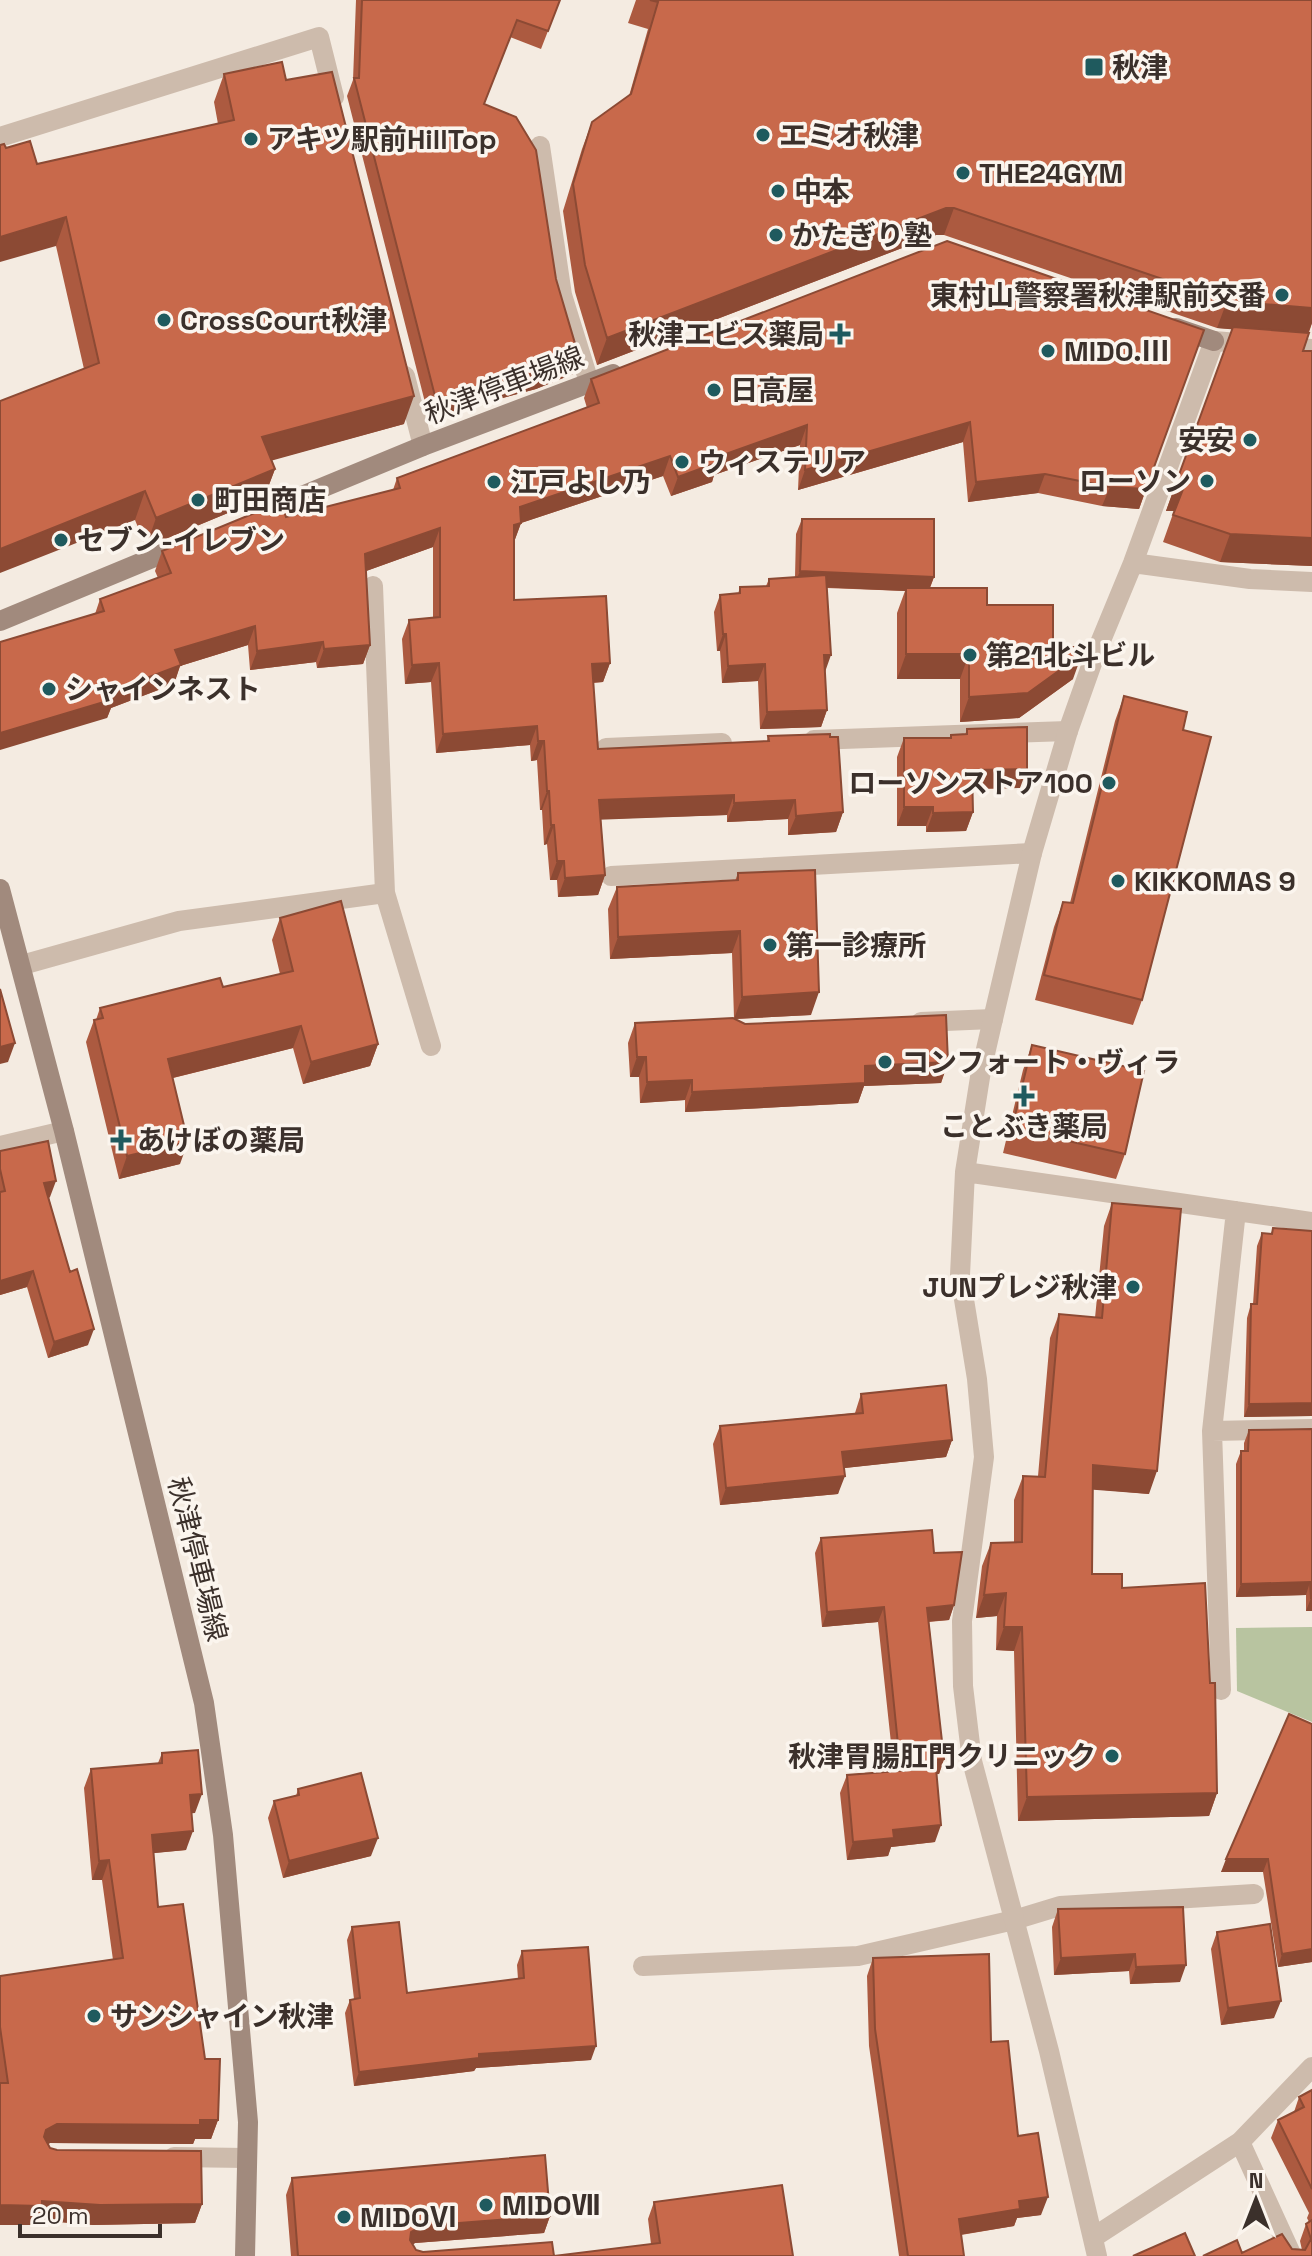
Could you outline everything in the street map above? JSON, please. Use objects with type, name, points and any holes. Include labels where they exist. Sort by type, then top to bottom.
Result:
[{"type":"main road","points":[[1154,321],[1214,341]]},
{"type":"main road","name":"秋津停車場線","points":[[235,524],[423,446],[631,367]]},
{"type":"main road","points":[[0,621],[206,536]]},
{"type":"main road","name":"秋津停車場線","points":[[0,889],[64,1131],[204,1703],[223,1835],[248,2122],[245,2256]]},
{"type":"street","points":[[0,137],[319,37],[338,113]]},
{"type":"street","points":[[540,146],[562,295],[589,382]]},
{"type":"street","points":[[1312,349],[1214,341],[1133,563],[1095,655],[1068,731],[1032,853],[981,1071],[965,1172],[960,1275],[977,1379],[984,1457],[962,1621],[963,1686],[972,1761],[1049,2051],[1096,2247],[1240,2142],[1312,2067]]},
{"type":"street","points":[[400,355],[423,446]]},
{"type":"street","points":[[1133,563],[1250,579],[1312,582]]},
{"type":"street","points":[[373,586],[385,893],[431,1046]]},
{"type":"street","points":[[797,741],[1068,731]]},
{"type":"street","points":[[606,748],[749,742]]},
{"type":"street","points":[[611,876],[1032,853]]},
{"type":"street","points":[[22,965],[179,921],[385,893]]},
{"type":"street","points":[[903,1023],[993,1019]]},
{"type":"street","points":[[0,1146],[64,1131]]},
{"type":"street","points":[[965,1172],[1312,1222]]},
{"type":"street","points":[[1221,1690],[1212,1431],[1236,1211]]},
{"type":"street","points":[[1212,1431],[1312,1429]]},
{"type":"street","points":[[643,1966],[858,1956],[1014,1920],[1060,1906],[1254,1894]]},
{"type":"street","points":[[1240,2142],[1292,2256]]},
{"type":"street","points":[[156,2157],[246,2158]]},
{"type":"green space","points":[[1312,1627],[1312,1722],[1237,1691],[1236,1628]]},
{"type":"building","points":[[362,0],[560,0],[548,31],[517,20],[484,104],[516,117],[536,150],[556,279],[579,357],[542,371],[436,400],[354,78],[359,78]]},
{"type":"building","points":[[650,0],[1312,0],[1312,308],[1227,301],[954,208],[946,208],[607,338],[585,265],[573,184],[592,122],[631,94],[658,2]]},
{"type":"building","points":[[282,62],[286,80],[332,72],[414,396],[262,437],[275,469],[156,518],[145,491],[0,549],[0,401],[99,363],[66,217],[0,237],[0,145],[4,144],[6,148],[30,141],[37,164],[234,120],[224,74]]},
{"type":"building","points":[[947,241],[1204,330],[1146,489],[1110,487],[1045,474],[976,482],[970,422],[805,470],[807,425],[717,457],[719,462],[678,477],[670,456],[520,507],[521,523],[514,525],[514,600],[606,596],[610,663],[592,664],[598,749],[769,741],[768,736],[830,734],[830,737],[838,737],[843,812],[796,816],[795,800],[734,803],[734,795],[599,800],[605,875],[565,878],[564,861],[557,861],[547,791],[544,741],[538,741],[537,726],[443,734],[439,663],[412,665],[409,620],[440,617],[440,528],[365,554],[370,645],[324,649],[323,642],[257,651],[255,626],[175,650],[181,665],[112,691],[114,699],[0,733],[0,642],[104,611],[100,599],[171,573],[162,551],[281,502],[286,517],[400,488],[397,478],[599,403],[591,379]]},
{"type":"building","points":[[1233,327],[1309,333],[1303,351],[1312,351],[1312,538],[1230,534],[1173,515],[1185,484],[1176,483]]},
{"type":"building","points":[[802,519],[934,519],[934,577],[800,571]]},
{"type":"building","points":[[826,575],[831,655],[824,655],[827,710],[767,712],[765,664],[728,666],[720,595],[740,593],[740,587],[769,586],[769,579]]},
{"type":"building","name":"第21北斗ビル","points":[[906,588],[987,588],[987,605],[1053,605],[1053,647],[1084,647],[1082,654],[1028,693],[969,697],[969,654],[906,654]]},
{"type":"building","name":"KIKKOMAS 9","points":[[1124,696],[1187,712],[1183,730],[1211,737],[1142,1000],[1044,975],[1063,902],[1073,903]]},
{"type":"building","points":[[1027,727],[1027,769],[972,770],[973,812],[933,813],[933,807],[904,807],[904,738],[951,738],[951,735],[967,734],[967,729]]},
{"type":"building","points":[[815,870],[819,992],[742,997],[740,931],[618,937],[617,887],[738,880],[738,873]]},
{"type":"building","points":[[341,901],[378,1044],[311,1062],[301,1026],[168,1059],[188,1142],[127,1156],[94,1020],[103,1018],[100,1008],[220,978],[223,987],[293,971],[280,918]]},
{"type":"building","points":[[0,989],[15,1043],[0,1047]]},
{"type":"building","points":[[946,1015],[948,1062],[865,1066],[865,1083],[692,1092],[692,1080],[647,1082],[646,1057],[637,1057],[635,1023],[733,1018],[745,1024]]},
{"type":"building","points":[[1032,1045],[1144,1071],[1125,1154],[1012,1128]]},
{"type":"building","points":[[48,1141],[56,1181],[44,1183],[70,1272],[77,1269],[94,1329],[54,1342],[33,1271],[0,1281],[0,1192],[5,1191],[0,1151]]},
{"type":"building","points":[[1112,1203],[1181,1209],[1157,1471],[1093,1465],[1092,1574],[1122,1574],[1122,1588],[1205,1583],[1210,1683],[1215,1683],[1217,1793],[1027,1797],[1022,1627],[1004,1627],[1006,1593],[984,1595],[991,1543],[1022,1542],[1023,1476],[1045,1477],[1059,1314],[1102,1318]]},
{"type":"building","points":[[1273,1228],[1312,1231],[1312,1403],[1249,1404],[1251,1304],[1257,1304],[1262,1233],[1272,1234]]},
{"type":"building","points":[[946,1385],[952,1440],[842,1452],[845,1476],[726,1488],[720,1426],[863,1413],[861,1394]]},
{"type":"building","points":[[1312,1429],[1312,1598],[1310,1582],[1241,1584],[1241,1451],[1248,1451],[1249,1430]]},
{"type":"building","points":[[932,1530],[934,1553],[962,1552],[954,1605],[927,1608],[944,1759],[900,1764],[884,1607],[827,1612],[821,1538]]},
{"type":"building","points":[[1289,1714],[1312,1724],[1312,1949],[1282,1954],[1268,1859],[1226,1859]]},
{"type":"building","points":[[198,1750],[202,1794],[190,1795],[193,1831],[152,1835],[158,1907],[183,1904],[205,2059],[220,2059],[218,2120],[200,2120],[200,2125],[57,2124],[46,2130],[44,2137],[50,2148],[57,2150],[201,2151],[202,2204],[100,2205],[42,2201],[42,2206],[0,2205],[0,2083],[8,2083],[0,2027],[0,1976],[123,1958],[109,1860],[99,1861],[91,1769],[162,1763],[162,1753]]},
{"type":"building","points":[[936,1768],[941,1825],[893,1830],[894,1838],[853,1842],[847,1775]]},
{"type":"building","points":[[361,1773],[378,1838],[289,1861],[274,1801],[299,1795],[298,1789]]},
{"type":"building","points":[[1183,1907],[1186,1965],[1136,1967],[1135,1954],[1061,1958],[1058,1909]]},
{"type":"building","points":[[399,1922],[407,1993],[524,1978],[522,1951],[588,1947],[596,2046],[479,2054],[479,2058],[359,2072],[350,2000],[360,1998],[352,1927]]},
{"type":"building","points":[[1270,1924],[1281,2001],[1228,2008],[1217,1932]]},
{"type":"building","points":[[989,1954],[991,2042],[1008,2041],[1018,2136],[1038,2133],[1048,2197],[1019,2201],[1020,2209],[959,2219],[964,2256],[908,2256],[875,2029],[873,1958]]},
{"type":"building","points":[[1312,2090],[1312,2189],[1278,2120],[1304,2107],[1299,2097]]},
{"type":"building","points":[[545,2155],[550,2216],[421,2226],[411,2232],[410,2240],[416,2250],[423,2252],[552,2242],[554,2256],[298,2256],[292,2178]]},
{"type":"building","points":[[782,2185],[793,2256],[554,2256],[660,2243],[654,2202]]},
{"type":"building","points":[[1312,2220],[1312,2256],[1203,2256],[1237,2240],[1242,2253],[1282,2234],[1292,2249],[1305,2250],[1311,2239],[1306,2224]]},
{"type":"building","points":[[1185,2233],[1195,2256],[1133,2256]]},
{"type":"place","name":"秋津","points":[[1094,67]]},
{"type":"place","name":"エミオ秋津","points":[[763,135]]},
{"type":"place","name":"アキツ駅前HillTop","points":[[251,139]]},
{"type":"place","name":"THE24GYM","points":[[963,173]]},
{"type":"place","name":"中本","points":[[778,191]]},
{"type":"place","name":"かたぎり塾","points":[[776,235]]},
{"type":"place","name":"東村山警察署秋津駅前交番","points":[[1282,295]]},
{"type":"place","name":"CrossCourt秋津","points":[[164,320]]},
{"type":"place","name":"秋津エビス薬局","points":[[840,334]]},
{"type":"place","name":"MIDO.Ⅲ","points":[[1048,351]]},
{"type":"place","name":"日高屋","points":[[714,390]]},
{"type":"place","name":"安安","points":[[1250,440]]},
{"type":"place","name":"ウィステリア","points":[[682,462]]},
{"type":"place","name":"ローソン","points":[[1207,481]]},
{"type":"place","name":"江戸よし乃","points":[[494,482]]},
{"type":"place","name":"町田商店","points":[[198,500]]},
{"type":"place","name":"セブン-イレブン","points":[[61,540]]},
{"type":"place","name":"第21北斗ビル","points":[[970,655]]},
{"type":"place","name":"シャインネスト","points":[[49,689]]},
{"type":"place","name":"ローソンストア100","points":[[1109,783]]},
{"type":"place","name":"KIKKOMAS 9","points":[[1118,881]]},
{"type":"place","name":"第一診療所","points":[[770,945]]},
{"type":"place","name":"コンフォート・ヴィラ","points":[[885,1062]]},
{"type":"place","name":"ことぶき薬局","points":[[1024,1096]]},
{"type":"place","name":"あけぼの薬局","points":[[121,1140]]},
{"type":"place","name":"JUNプレジ秋津","points":[[1133,1287]]},
{"type":"place","name":"秋津胃腸肛門クリニック","points":[[1112,1756]]},
{"type":"place","name":"サンシャイン秋津","points":[[94,2016]]},
{"type":"place","name":"MIDOⅦ","points":[[486,2205]]},
{"type":"place","name":"MIDOⅥ","points":[[344,2217]]}]
